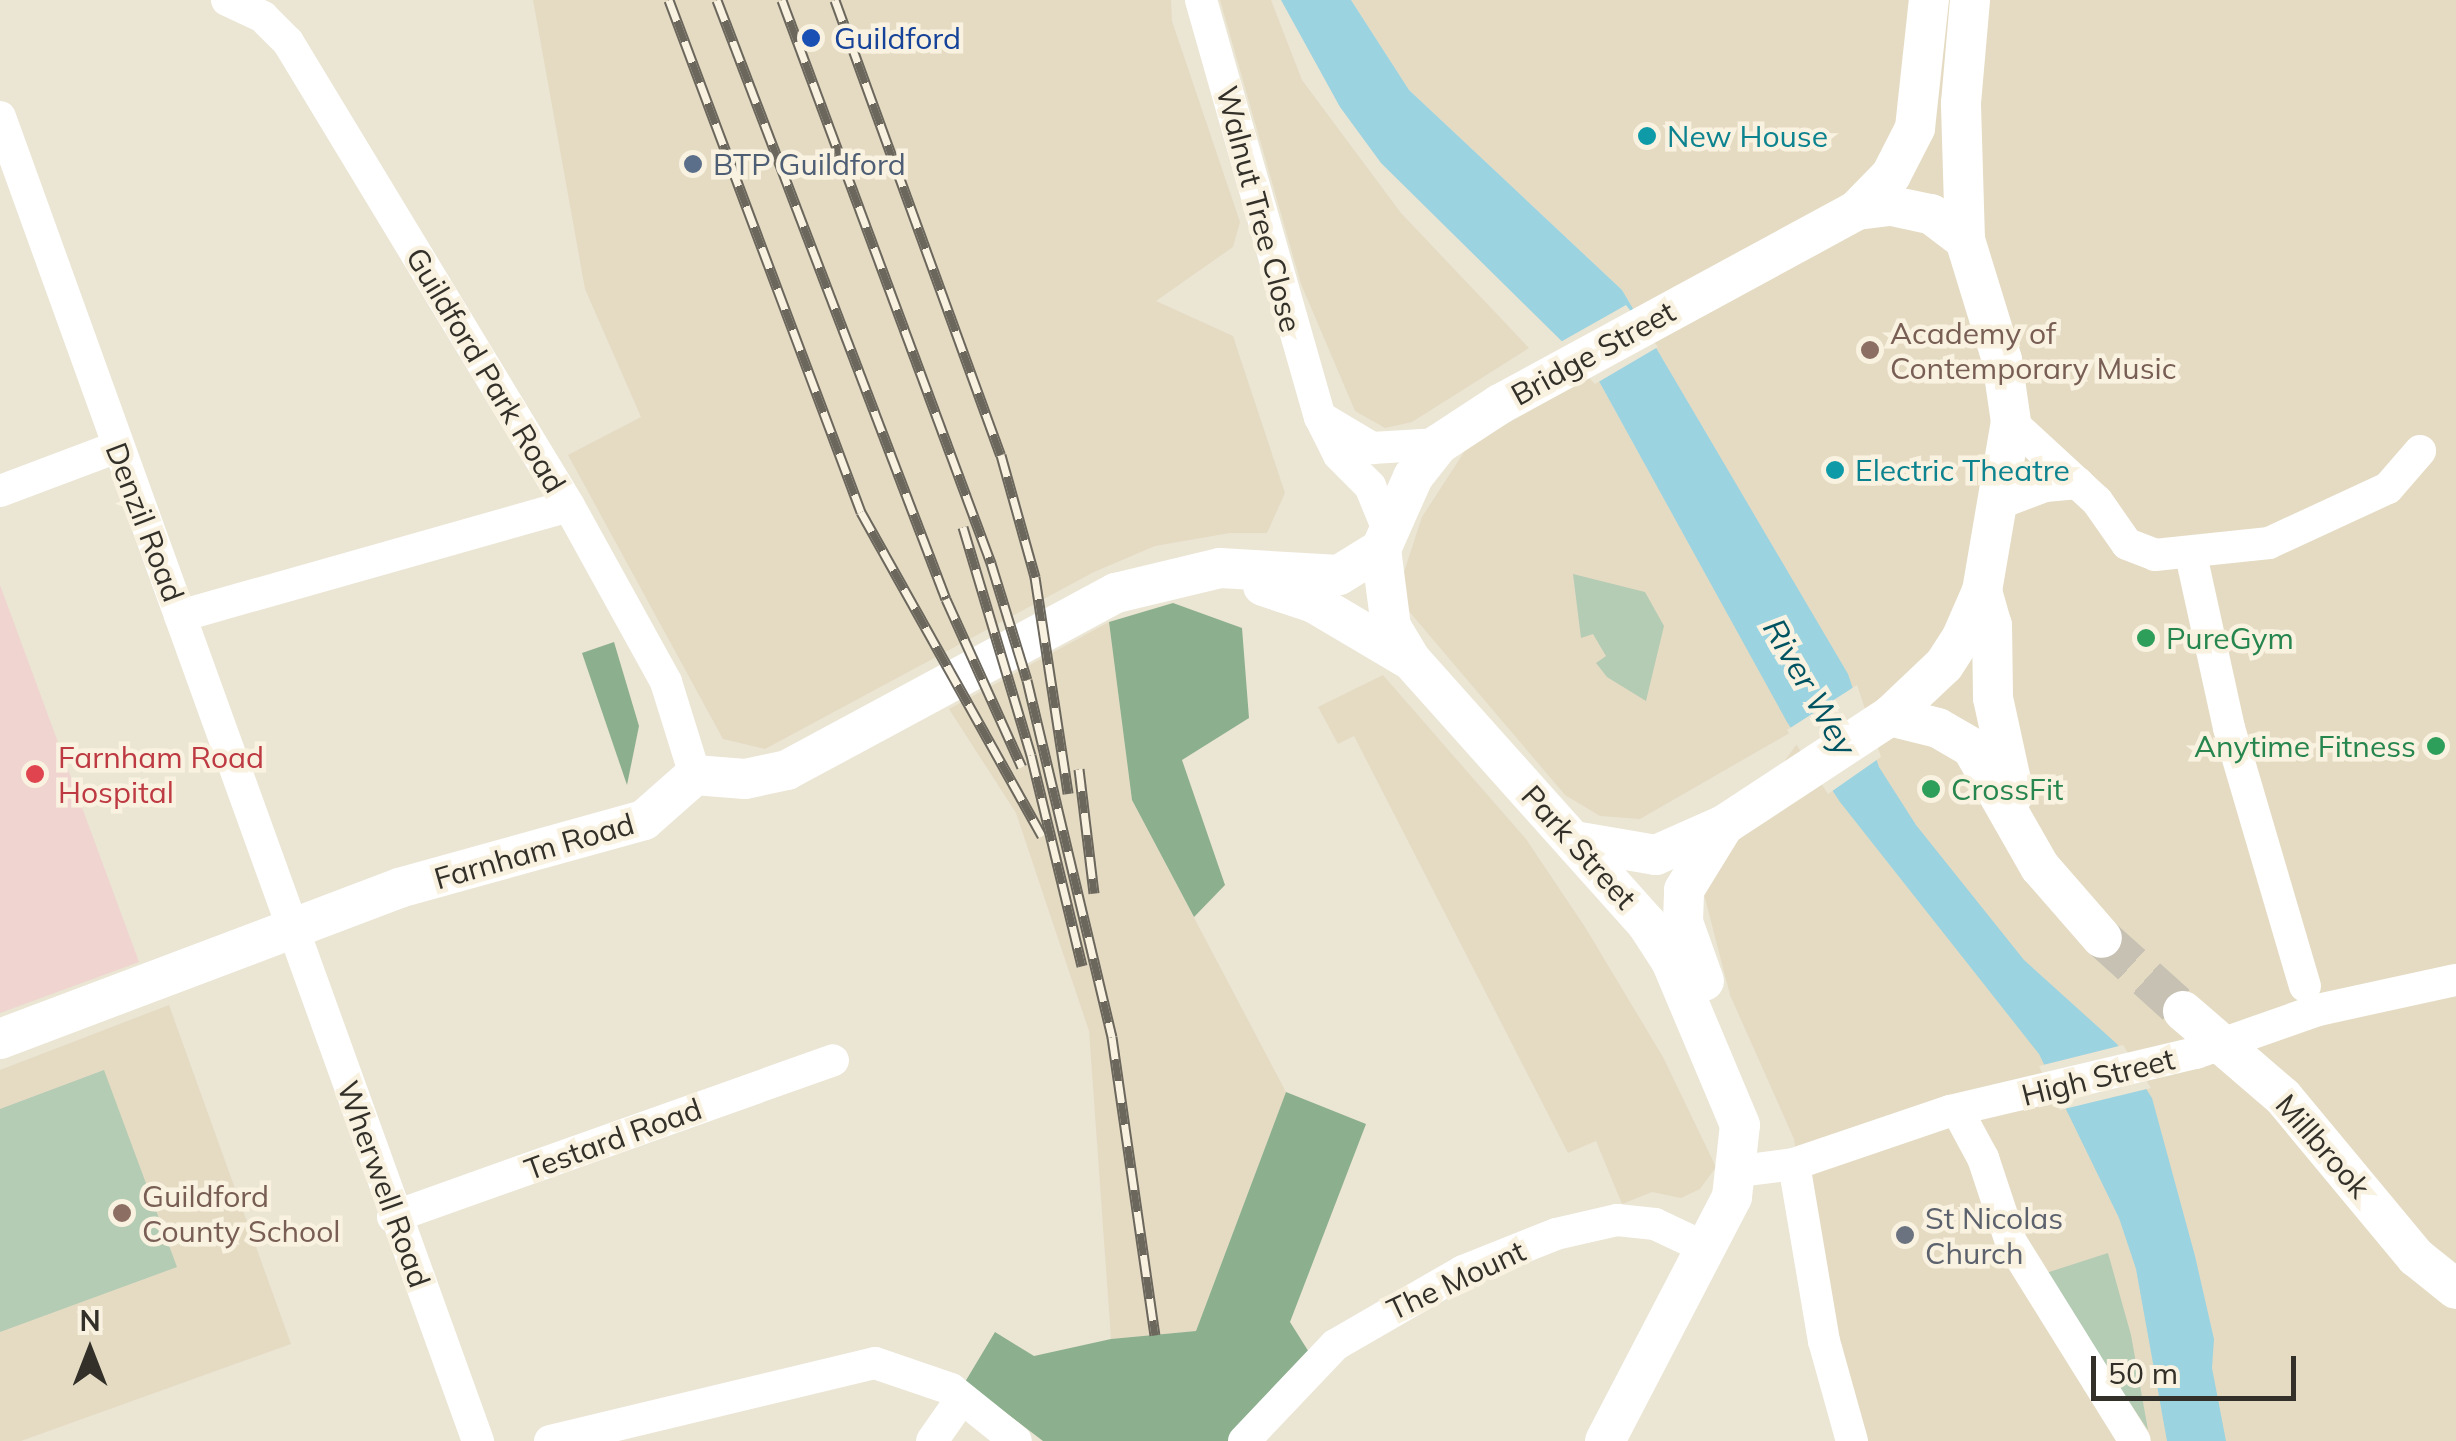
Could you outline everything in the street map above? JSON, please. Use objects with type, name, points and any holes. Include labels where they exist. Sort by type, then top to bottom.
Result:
[{"type":"main road","points":[[1857,210],[1891,175],[1915,128],[1929,0]]},
{"type":"main road","points":[[1574,841],[1656,854],[1724,825],[1890,716],[1944,665],[1982,591],[2011,422],[2002,360],[1965,240],[1961,103],[1970,0]]},
{"type":"main road","points":[[1857,210],[1892,206],[1931,214],[1965,240]]},
{"type":"main road","name":"Bridge Street","points":[[1384,538],[1439,444],[1560,370],[1857,210]]},
{"type":"main road","points":[[695,775],[758,777],[824,751],[1096,601],[1251,566],[1339,575],[1384,538]]},
{"type":"main road","name":"Park Street","points":[[1384,538],[1390,626],[1411,660],[1574,841],[1671,961],[1740,1125],[1740,1171]]},
{"type":"main road","points":[[1186,578],[1230,579],[1290,593],[1411,660]]},
{"type":"main road","points":[[1982,591],[1992,625],[1993,698],[2022,831]]},
{"type":"main road","points":[[1890,716],[1938,728],[1972,748],[2040,867],[2102,938]]},
{"type":"main road","name":"Farnham Road","points":[[0,1039],[399,888],[644,820],[695,775]]},
{"type":"main road","points":[[1724,825],[1684,890],[1682,922],[1736,1063],[1740,1125]]},
{"type":"main road","name":"Millbrook","points":[[2183,1010],[2208,1049],[2283,1097],[2416,1257],[2456,1288]]},
{"type":"main road","points":[[1604,1441],[1708,1249],[1740,1171]]},
{"type":"street","name":"Guildford Park Road","points":[[227,0],[263,17],[288,42],[569,506],[666,682],[695,775]]},
{"type":"street","name":"Walnut Tree Close","points":[[1202,0],[1320,418],[1339,454],[1370,486],[1384,538]]},
{"type":"street","name":"Denzil Road","points":[[0,117],[294,926]]},
{"type":"street","points":[[1320,418],[1372,448],[1439,444]]},
{"type":"street","points":[[2011,422],[2078,484],[2127,544],[2156,556],[2269,543],[2388,488],[2420,451]]},
{"type":"street","points":[[0,490],[117,447]]},
{"type":"street","points":[[2000,503],[2046,486],[2078,484]]},
{"type":"street","points":[[180,616],[569,506]]},
{"type":"street","points":[[2193,564],[2228,728],[2306,986]]},
{"type":"street","name":"Wherwell Road","points":[[294,926],[394,1218],[478,1441]]},
{"type":"street","name":"High Street","points":[[1740,1171],[1794,1164],[1979,1106],[2208,1049],[2318,1010],[2456,980]]},
{"type":"street","name":"Testard Road","points":[[394,1218],[833,1060]]},
{"type":"street","points":[[1979,1106],[1983,1158],[2011,1242],[2135,1441]]},
{"type":"street","points":[[1794,1164],[1824,1341],[1852,1441]]},
{"type":"street","name":"The Mount","points":[[1244,1441],[1335,1346],[1461,1272],[1578,1227],[1616,1220],[1656,1224],[1708,1249]]},
{"type":"street","points":[[550,1441],[875,1363],[932,1380],[962,1398],[1016,1441]]},
{"type":"street","points":[[932,1441],[962,1398]]},
{"type":"shaded area","points":[[533,0],[1171,0],[1172,21],[1240,222],[1233,247],[1156,301],[1233,336],[1285,493],[1267,533],[1230,533],[1155,546],[1094,572],[765,749],[723,739],[568,455],[641,417],[585,289]]},
{"type":"shaded area","points":[[1220,0],[1271,0],[1302,80],[1401,213],[1529,348],[1412,422],[1385,428],[1355,411],[1301,284]]},
{"type":"shaded area","points":[[1351,0],[2456,0],[2456,1441],[1849,1441],[1794,1139],[1730,995],[1700,879],[1847,674],[1622,290],[1409,90]]},
{"type":"shaded area","points":[[1595,374],[1793,731],[1640,819],[1600,816],[1565,795],[1407,609],[1402,578],[1422,517],[1468,446]]},
{"type":"shaded area","name":"Farnham Road Hospital","points":[[0,585],[139,962],[0,1013]]},
{"type":"shaded area","points":[[1109,622],[1132,800],[1286,1092],[1196,1331],[1111,1339],[1089,1031],[1016,813],[949,709]]},
{"type":"shaded area","points":[[1383,675],[1526,839],[1585,927],[1663,1057],[1716,1167],[1700,1189],[1681,1198],[1652,1192],[1622,1204],[1596,1141],[1568,1153],[1354,736],[1338,744],[1318,707]]},
{"type":"shaded area","name":"Guildford County School","points":[[169,1005],[291,1344],[21,1441],[0,1441],[0,1070]]},
{"type":"green space","points":[[1573,574],[1645,592],[1664,626],[1646,701],[1607,677],[1596,663],[1606,656],[1593,634],[1581,638]]},
{"type":"green space","points":[[1173,603],[1242,628],[1249,718],[1182,760],[1225,885],[1194,917],[1132,800],[1109,622]]},
{"type":"green space","points":[[614,642],[639,726],[627,785],[582,653]]},
{"type":"green space","points":[[104,1070],[177,1267],[0,1332],[0,1109]]},
{"type":"green space","points":[[1286,1092],[1366,1124],[1290,1322],[1312,1357],[1229,1441],[1043,1441],[965,1382],[995,1332],[1034,1356],[1111,1339],[1196,1331]]},
{"type":"green space","points":[[2108,1253],[2131,1335],[2148,1430],[2043,1274]]},
{"type":"water","name":"River Wey","points":[[1281,0],[1351,0],[1409,90],[1622,290],[1848,674],[1879,767],[1916,825],[2024,960],[2117,1044],[2152,1098],[2214,1339],[2212,1368],[2226,1441],[2167,1441],[2136,1269],[2119,1218],[2039,1054],[1840,802],[1787,722],[1595,374],[1381,163],[1340,107]]},
{"type":"pier","points":[[1626,305],[1658,347],[1595,384],[1557,344]]},
{"type":"pier","points":[[1857,685],[1881,757],[1828,794],[1787,730]]},
{"type":"pier","points":[[2123,1045],[2151,1088],[2060,1110],[2039,1066]]},
{"type":"tunnel","points":[[2102,938],[2183,1011]]},
{"type":"railway","points":[[669,0],[861,512],[1042,836]]},
{"type":"railway","points":[[717,0],[946,599],[1022,767]]},
{"type":"railway","points":[[782,0],[991,563],[1027,680],[1112,1037],[1155,1335]]},
{"type":"railway","points":[[835,0],[1001,455],[1035,577],[1068,793]]},
{"type":"railway","points":[[963,527],[1031,755],[1082,966]]},
{"type":"railway","points":[[1079,769],[1094,893]]},
{"type":"place","name":"Guildford","points":[[811,38]]},
{"type":"place","name":"New House","points":[[1647,136]]},
{"type":"place","name":"BTP Guildford","points":[[693,164]]},
{"type":"place","name":"Academy of Contemporary Music","points":[[1870,350]]},
{"type":"place","name":"Electric Theatre","points":[[1835,470]]},
{"type":"place","name":"PureGym","points":[[2146,638]]},
{"type":"place","name":"Anytime Fitness","points":[[2436,746]]},
{"type":"place","name":"Farnham Road Hospital","points":[[35,774]]},
{"type":"place","name":"CrossFit","points":[[1931,789]]},
{"type":"place","name":"Guildford County School","points":[[122,1213]]},
{"type":"place","name":"St Nicolas Church","points":[[1905,1235]]}]
